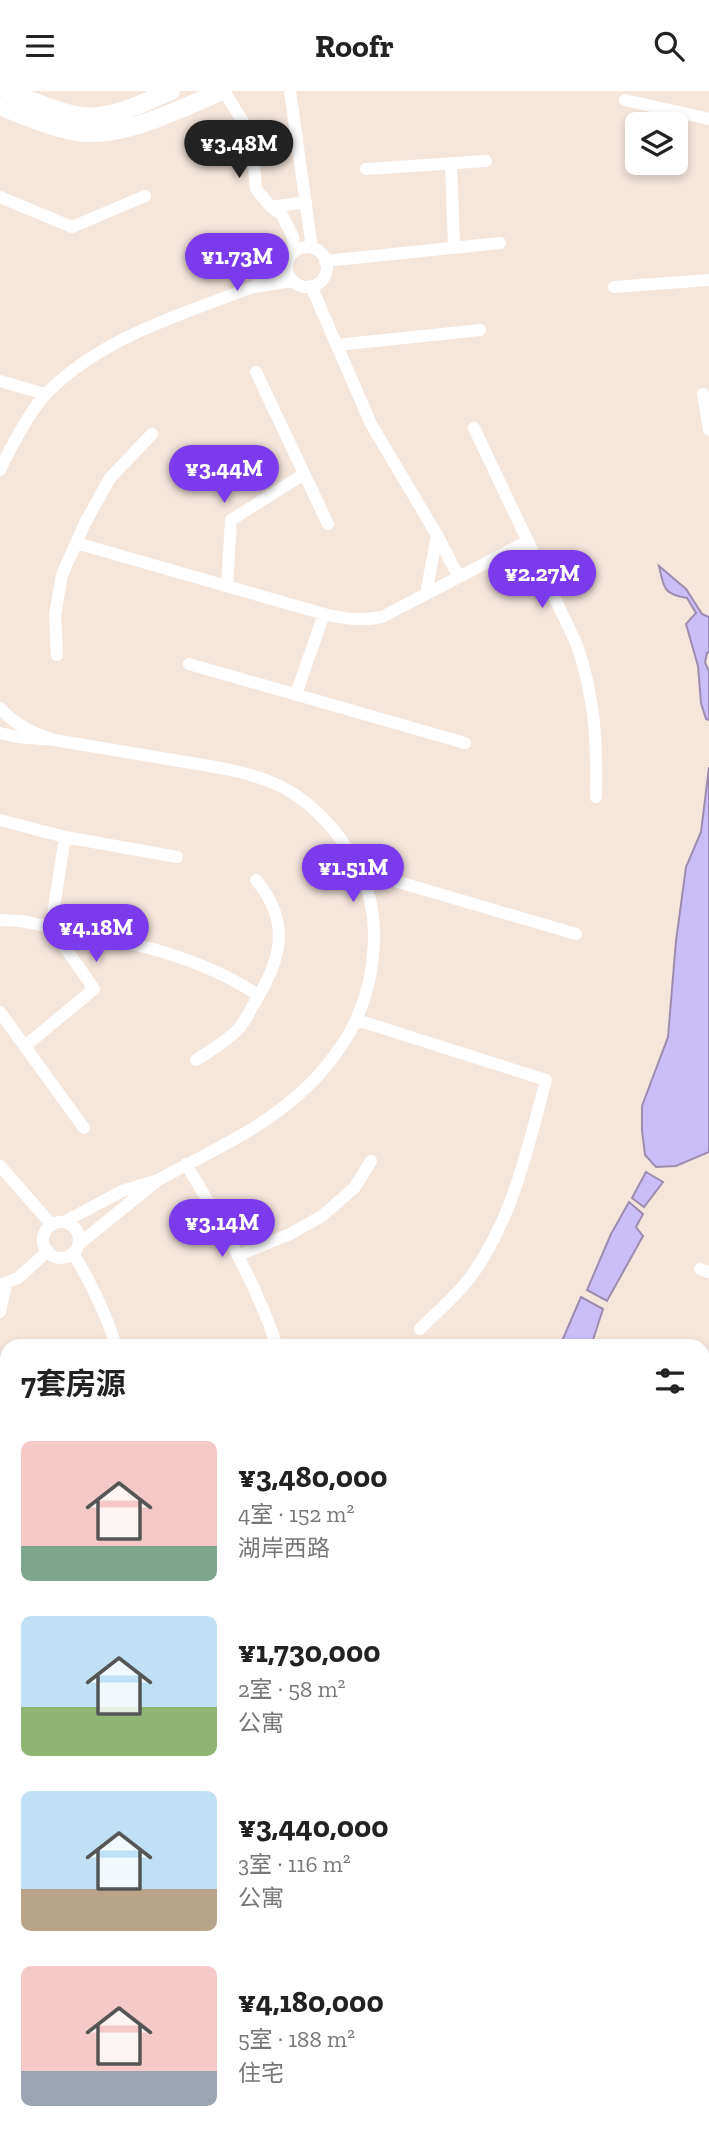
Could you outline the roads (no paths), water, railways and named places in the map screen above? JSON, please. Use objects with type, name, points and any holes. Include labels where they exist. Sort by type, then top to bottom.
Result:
[{"type":"street","points":[[8,91],[76,115],[95,117],[120,111],[171,91]]},
{"type":"street","points":[[0,106],[55,127],[79,133],[104,132],[135,126],[224,91],[252,142],[256,189],[271,207],[282,215],[293,237],[294,252]]},
{"type":"street","points":[[290,91],[312,248]]},
{"type":"street","points":[[625,100],[709,119]]},
{"type":"street","points":[[252,142],[297,136]]},
{"type":"street","points":[[366,169],[486,161]]},
{"type":"street","points":[[452,163],[454,247]]},
{"type":"street","points":[[0,197],[72,227],[145,196]]},
{"type":"street","points":[[271,207],[306,202]]},
{"type":"street","points":[[325,261],[500,243]]},
{"type":"street","points":[[312,248],[318,251],[325,261],[322,279],[311,286],[298,285],[290,276],[287,263],[299,249],[312,248]]},
{"type":"street","points":[[0,470],[45,394],[94,355],[143,330],[253,287],[290,276]]},
{"type":"street","points":[[614,288],[709,280]]},
{"type":"street","points":[[311,286],[371,423],[458,576]]},
{"type":"street","points":[[337,345],[481,330]]},
{"type":"street","points":[[256,372],[328,524]]},
{"type":"street","points":[[0,381],[45,394]]},
{"type":"street","points":[[703,394],[709,430]]},
{"type":"street","points":[[474,428],[577,645],[585,669],[593,703],[597,745],[596,797]]},
{"type":"street","points":[[57,655],[55,615],[62,575],[110,478],[152,434]]},
{"type":"street","points":[[227,586],[231,520],[304,474]]},
{"type":"street","points":[[426,594],[437,535]]},
{"type":"street","points":[[76,543],[324,614],[366,620],[383,617],[528,541]]},
{"type":"street","points":[[296,694],[324,614]]},
{"type":"street","points":[[189,664],[465,743]]},
{"type":"street","points":[[0,708],[27,731],[54,740]]},
{"type":"street","points":[[0,733],[224,768],[284,787],[317,812],[338,834],[360,871],[369,895],[373,964],[357,1020],[347,1038],[311,1083],[271,1118],[158,1180],[68,1256],[57,1258],[48,1251],[43,1240],[47,1229],[122,1191],[158,1180]]},
{"type":"street","points":[[0,820],[65,837],[177,857]]},
{"type":"street","points":[[25,1046],[94,989],[51,927],[65,837]]},
{"type":"street","points":[[360,871],[576,933]]},
{"type":"street","points":[[196,1060],[222,1044],[240,1027],[272,974],[278,950],[278,925],[271,902],[256,880]]},
{"type":"street","points":[[0,920],[21,921],[160,950],[195,962],[259,996]]},
{"type":"street","points":[[0,1012],[84,1128]]},
{"type":"street","points":[[357,1020],[546,1080],[518,1182],[495,1239],[467,1281],[420,1329]]},
{"type":"street","points":[[239,1255],[290,1234],[322,1216],[355,1187],[371,1161]]},
{"type":"street","points":[[187,1164],[251,1279],[274,1339]]},
{"type":"street","points":[[0,1165],[58,1224],[69,1224],[78,1233],[76,1249],[114,1339]]},
{"type":"street","points":[[0,1311],[3,1285],[18,1278],[48,1251]]}]
